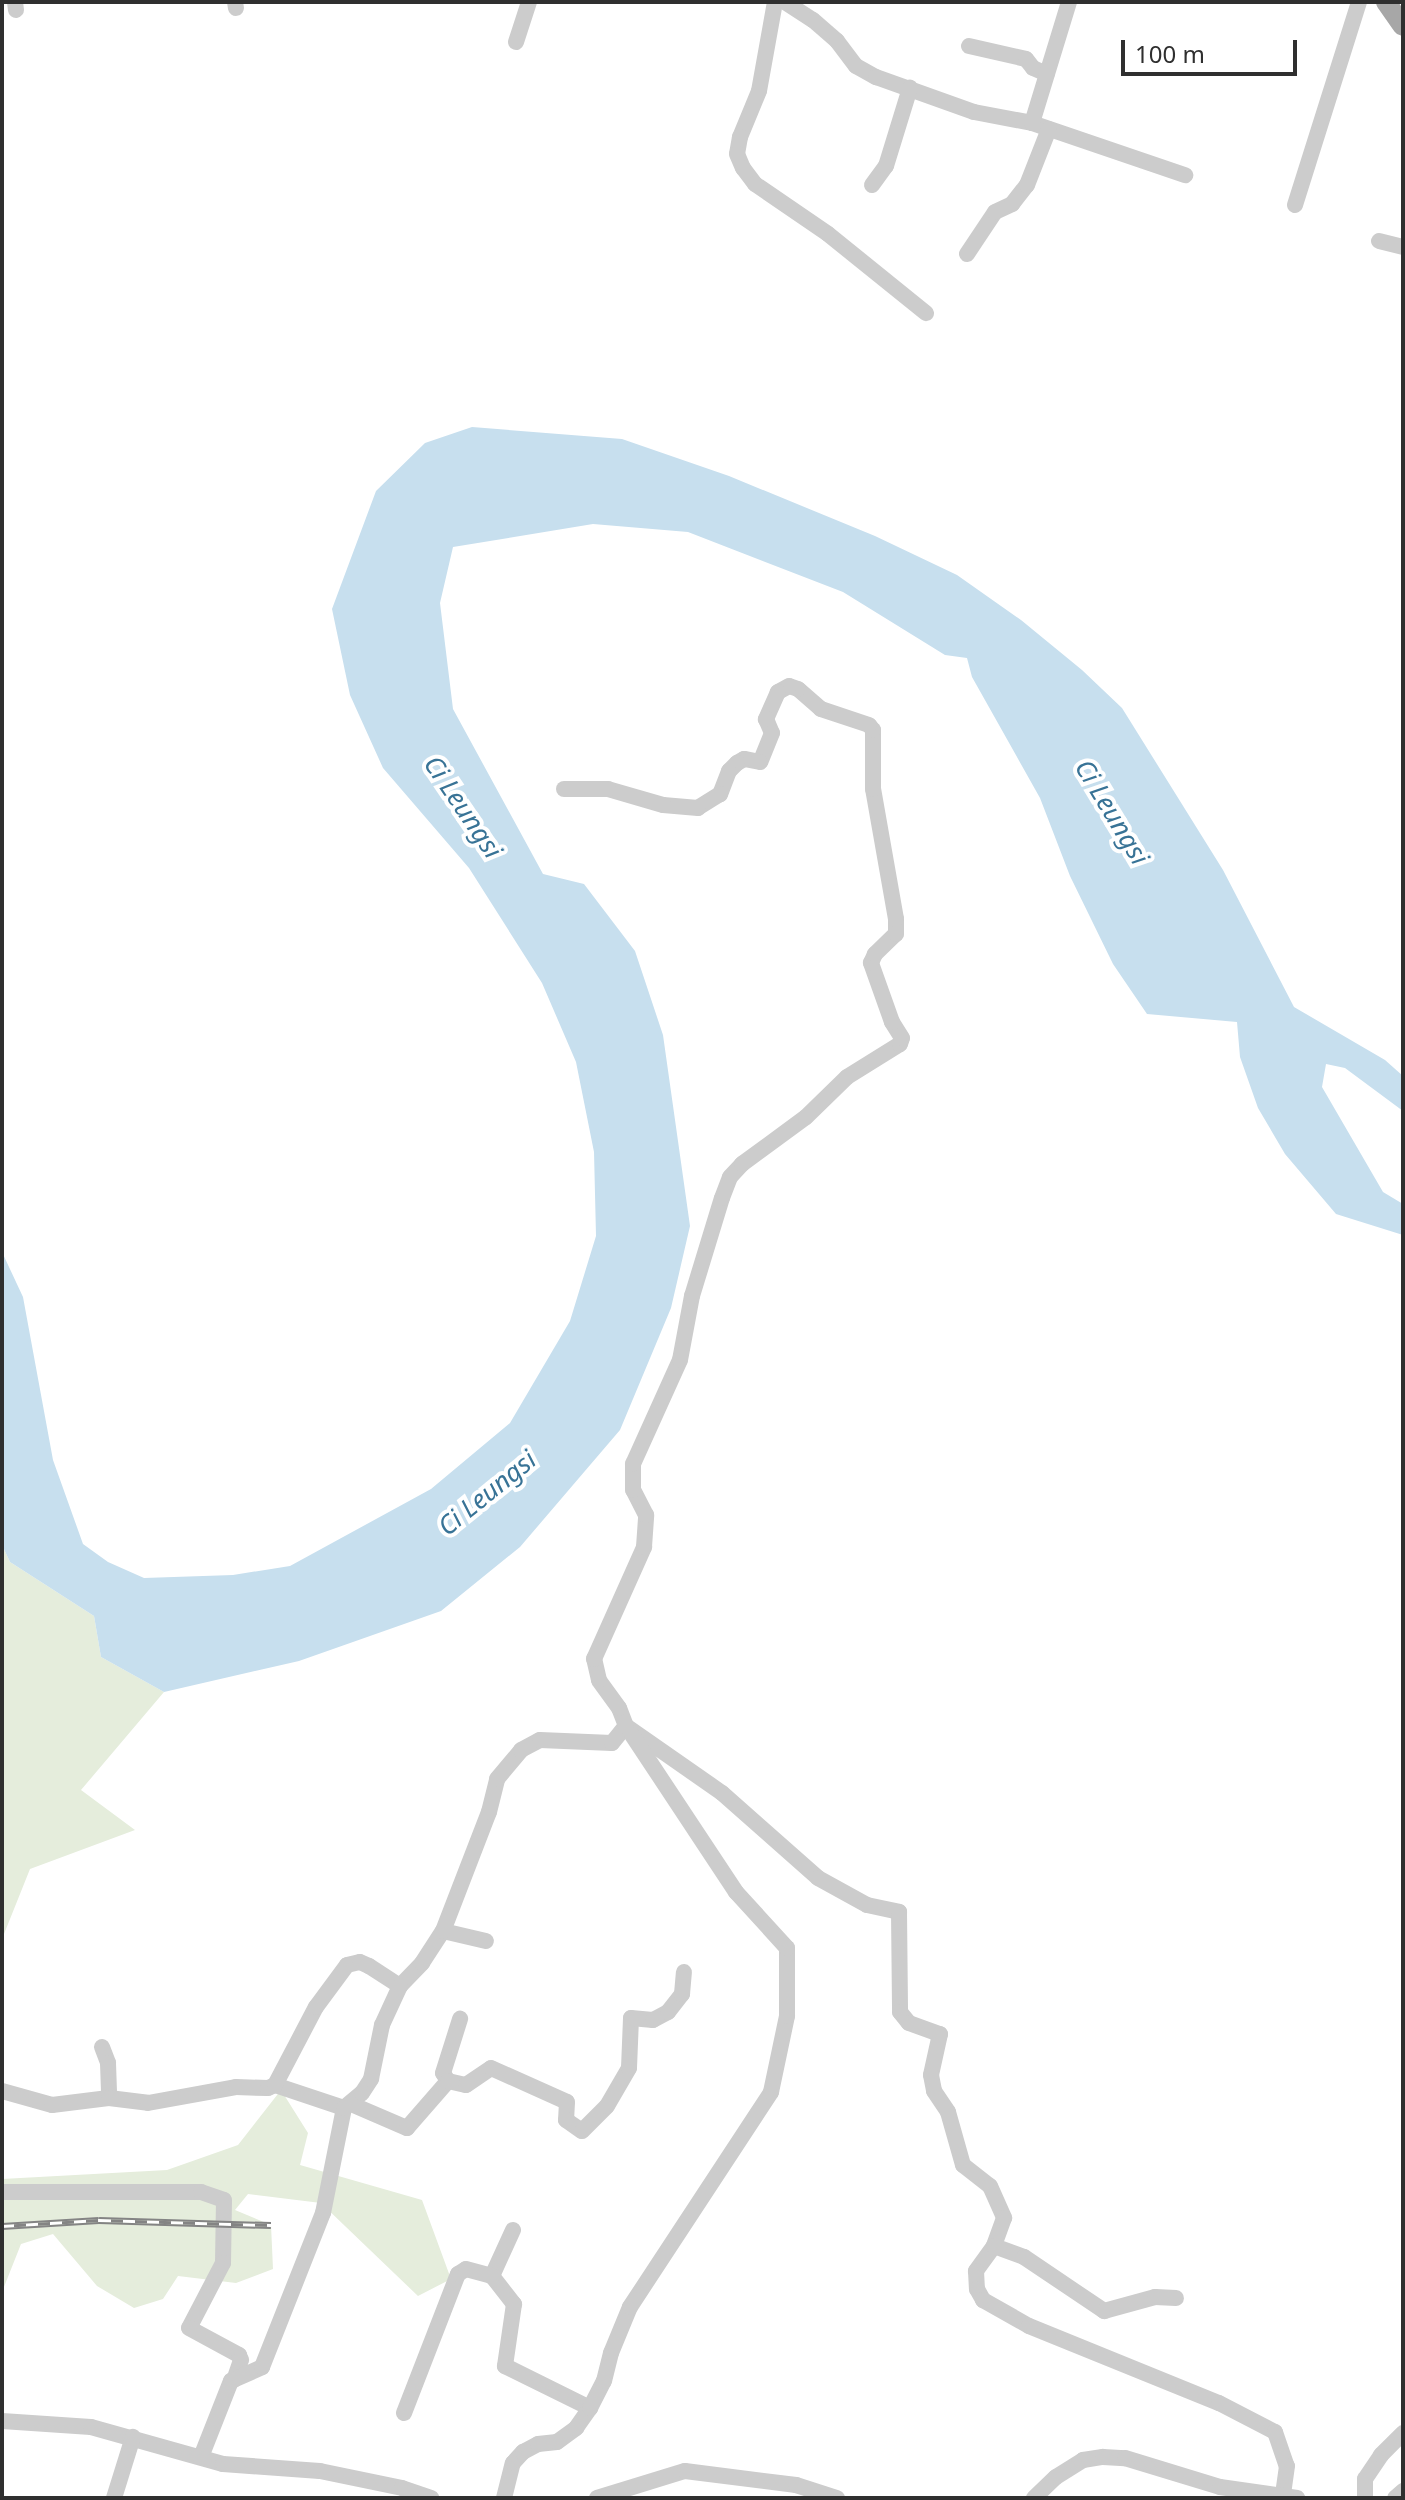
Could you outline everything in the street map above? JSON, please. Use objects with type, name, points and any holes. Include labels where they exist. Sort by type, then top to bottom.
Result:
[{"type":"main road","points":[[1386,2],[1403,26]]},
{"type":"street","points":[[516,42],[529,2]]},
{"type":"street","points":[[775,2],[759,91],[740,137],[737,154],[743,168],[755,184],[828,234],[926,313]]},
{"type":"street","points":[[785,2],[837,41],[856,66],[883,81],[974,112],[1040,126],[1185,175]]},
{"type":"street","points":[[967,254],[995,212],[1012,204],[1027,185],[1047,74],[1069,2]]},
{"type":"street","points":[[1295,205],[1359,2]]},
{"type":"street","points":[[969,46],[1026,59],[1033,68],[1047,74]]},
{"type":"street","points":[[872,185],[886,166],[910,88]]},
{"type":"street","points":[[1379,241],[1403,247]]},
{"type":"street","points":[[504,2498],[513,2463],[523,2452],[538,2444],[557,2442],[576,2428],[590,2408],[604,2381],[611,2353],[630,2307],[771,2092],[787,2016],[787,1948],[736,1892],[626,1726],[619,1708],[599,1680],[594,1659],[644,1547],[646,1515],[633,1490],[633,1464],[680,1360],[692,1296],[730,1177],[742,1164],[806,1117],[847,1077],[900,1044],[902,1038],[892,1022],[871,963],[875,954],[896,934],[896,919],[873,789],[873,730],[869,725],[821,709],[798,689],[789,686],[778,692],[766,719],[772,733],[760,762],[744,759],[737,763],[729,771],[720,794],[698,808],[663,805],[608,789],[564,789]]},
{"type":"street","points":[[234,2380],[262,2367],[323,2213],[347,2106],[371,2079],[378,2037],[400,1986],[422,1963],[443,1931],[502,1770],[521,1750],[540,1740],[612,1743],[626,1726]]},
{"type":"street","points":[[626,1726],[722,1793],[818,1878],[867,1905],[899,1912],[900,2012],[909,2023],[941,2037],[931,2075],[934,2091],[948,2112],[963,2165],[996,2195],[1004,2218],[994,2246],[976,2271],[977,2289],[987,2304],[1029,2326],[1219,2403],[1275,2432],[1287,2466],[1290,2497],[1220,2487],[1125,2458],[1103,2457],[1083,2460],[1056,2477],[1034,2498]]},
{"type":"street","points":[[443,1931],[486,1941]]},
{"type":"street","points":[[2,2091],[52,2105],[109,2098],[148,2103],[236,2087],[268,2088],[275,2085],[316,2007],[347,1965],[360,1962],[400,1986]]},
{"type":"street","points":[[460,2019],[443,2073],[448,2081],[466,2085],[487,2070],[498,2070],[567,2102],[566,2120],[582,2131],[607,2106],[629,2068],[631,2018],[653,2020],[668,2012],[682,1994],[684,1972]]},
{"type":"street","points":[[102,2047],[108,2067],[109,2098]]},
{"type":"street","points":[[275,2085],[407,2128],[448,2081]]},
{"type":"street","points":[[2,2192],[201,2192],[224,2200],[223,2263],[189,2328],[239,2355],[241,2360],[201,2457]]},
{"type":"street","points":[[492,2276],[513,2230]]},
{"type":"street","points":[[994,2246],[1024,2257],[1104,2311],[1155,2297],[1176,2298]]},
{"type":"street","points":[[404,2413],[458,2274],[466,2269],[492,2276],[514,2304],[505,2362],[507,2370],[590,2408]]},
{"type":"street","points":[[2,2421],[91,2427],[247,2467],[320,2471],[400,2493],[431,2498]]},
{"type":"street","points":[[1365,2498],[1365,2479],[1381,2455],[1403,2433]]},
{"type":"street","points":[[114,2498],[133,2437]]},
{"type":"street","points":[[597,2498],[640,2492],[685,2471],[796,2485],[837,2498]]},
{"type":"street","points":[[1395,2498],[1403,2491]]},
{"type":"green space","points":[[2,1545],[10,1562],[94,1616],[101,1657],[164,1692],[81,1790],[135,1830],[30,1869],[2,1939]]},
{"type":"green space","points":[[281,2090],[308,2133],[300,2165],[422,2200],[451,2279],[418,2296],[321,2203],[248,2194],[235,2210],[271,2225],[273,2269],[236,2283],[178,2276],[163,2299],[134,2308],[97,2286],[53,2234],[21,2244],[2,2292],[2,2179],[167,2170],[238,2145]]},
{"type":"water","name":"Ci Leungsi","points":[[472,427],[622,439],[729,476],[875,536],[957,575],[1021,620],[1082,670],[1122,708],[1223,870],[1294,1007],[1385,1060],[1403,1076],[1403,1111],[1345,1068],[1326,1064],[1322,1087],[1383,1192],[1403,1204],[1403,1235],[1336,1214],[1285,1154],[1258,1108],[1240,1057],[1237,1022],[1147,1014],[1113,964],[1070,876],[1040,798],[972,677],[967,658],[945,655],[843,592],[688,532],[593,524],[453,547],[440,603],[453,709],[543,874],[584,884],[635,951],[663,1035],[690,1226],[671,1308],[620,1430],[520,1547],[441,1611],[299,1661],[164,1692],[101,1657],[94,1616],[10,1562],[2,1545],[2,1252],[23,1297],[53,1460],[83,1544],[108,1562],[144,1578],[233,1575],[290,1566],[431,1489],[510,1423],[570,1321],[596,1236],[594,1152],[576,1062],[542,983],[469,868],[383,768],[350,695],[332,609],[376,491],[425,443]]},
{"type":"railway","points":[[2,2226],[99,2220],[271,2225]]}]
